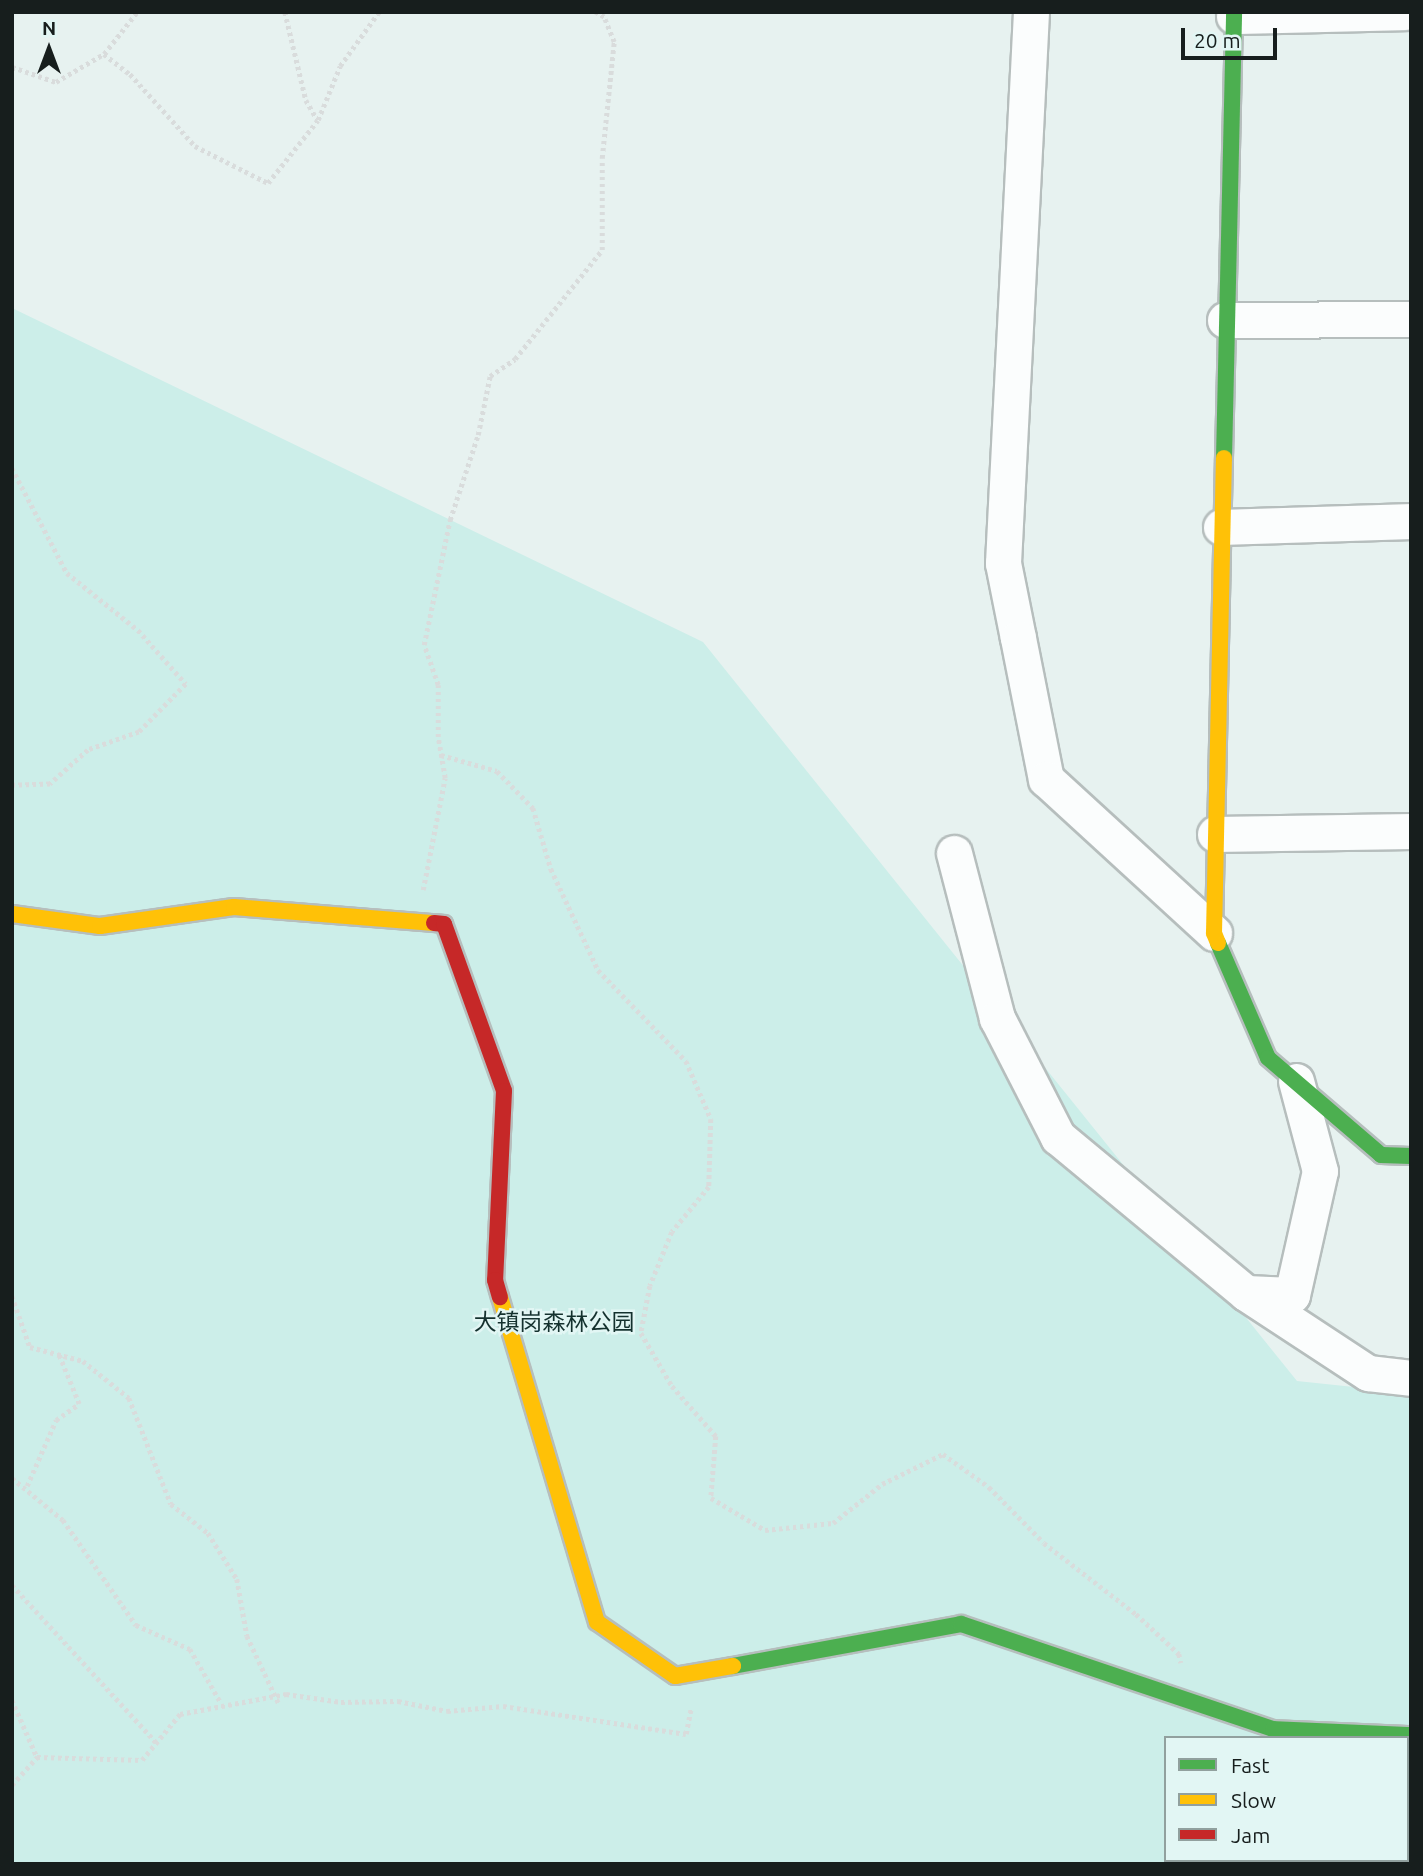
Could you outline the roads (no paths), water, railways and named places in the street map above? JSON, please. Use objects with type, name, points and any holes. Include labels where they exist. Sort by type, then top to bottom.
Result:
[{"type":"street","points":[[1031,12],[1003,563],[1046,779],[1214,933]]},
{"type":"street","points":[[1404,12],[1234,14],[1225,320],[1214,933],[1268,1058],[1381,1155],[1411,1156]]},
{"type":"street","points":[[1225,320],[1411,319]]},
{"type":"street","points":[[1221,527],[1411,521]]},
{"type":"street","points":[[1215,834],[1411,831]]},
{"type":"street","points":[[954,853],[997,1018],[1058,1137],[1246,1293],[1368,1373],[1411,1378]]},
{"type":"street","points":[[12,914],[100,926],[234,906],[444,924],[505,1091],[495,1280],[597,1622],[675,1676],[961,1625],[1273,1729],[1411,1735]]},
{"type":"street","points":[[1246,1293],[1292,1295],[1320,1171],[1296,1081]]},
{"type":"park label","name":"大镇岗森林公园","points":[[554,1322]]}]
